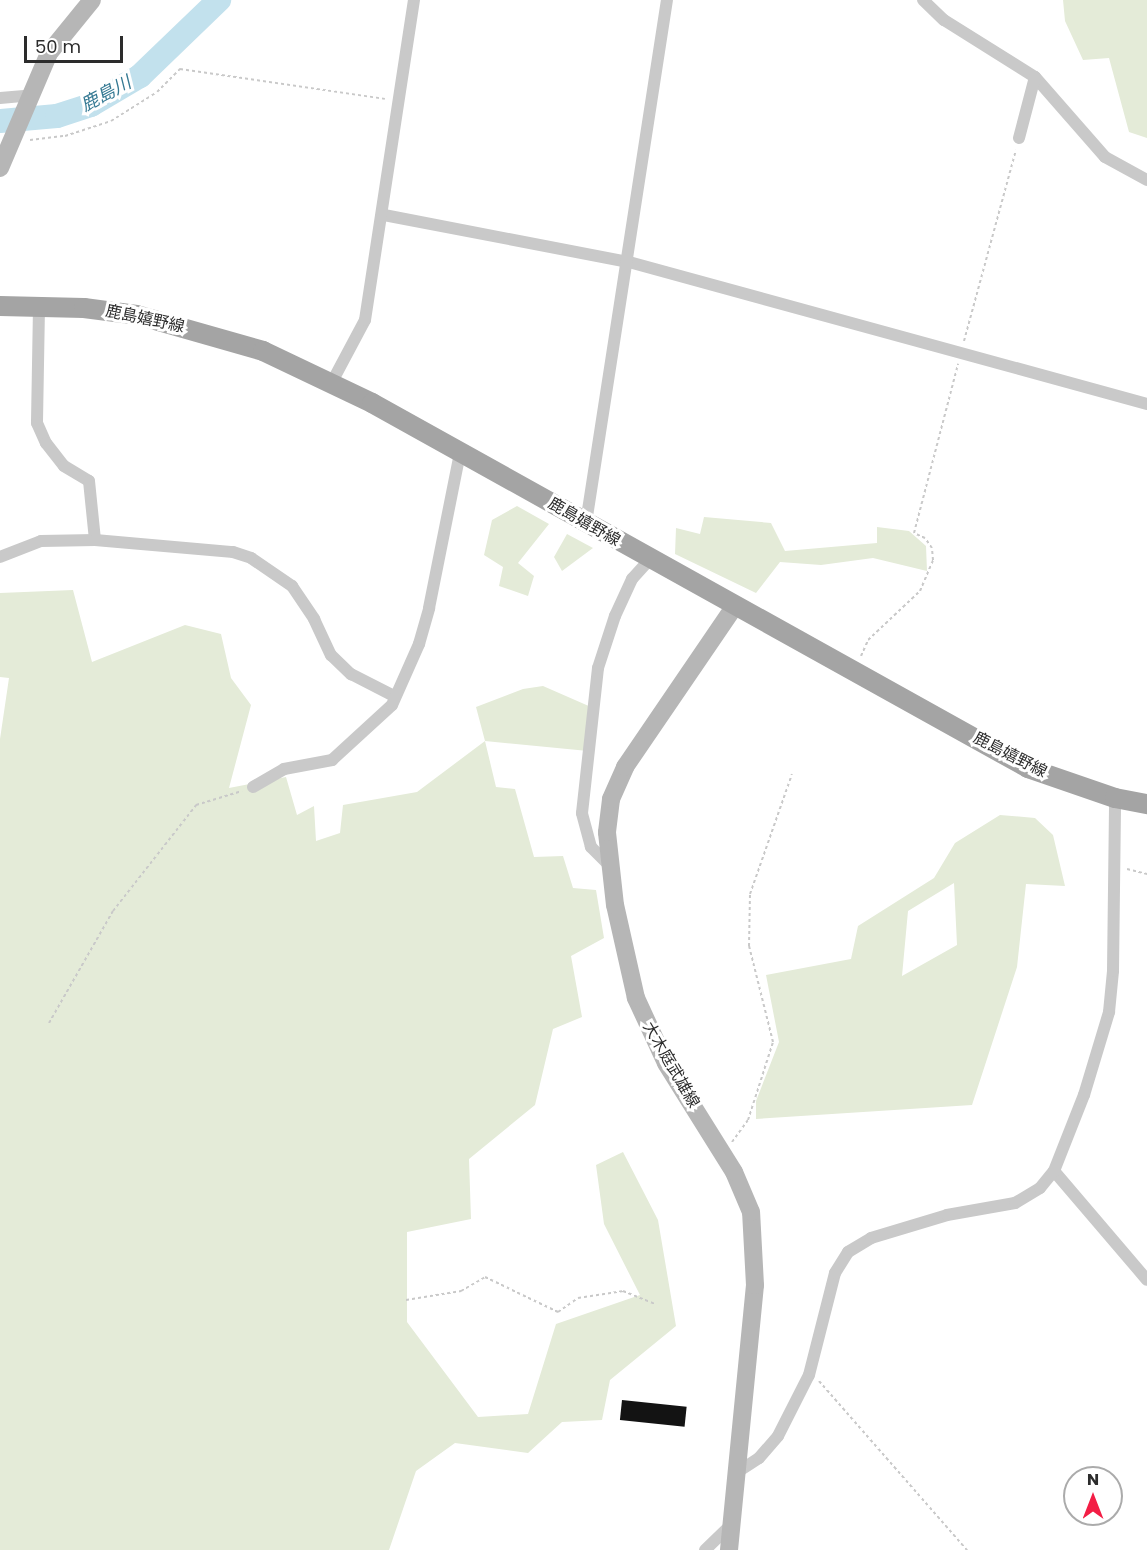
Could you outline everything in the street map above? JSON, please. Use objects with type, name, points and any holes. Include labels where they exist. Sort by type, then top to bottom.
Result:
[{"type":"main road","points":[[0,168],[50,53],[92,0]]},
{"type":"main road","name":"鹿島嬉野線","points":[[0,306],[137,315],[208,333],[263,351],[332,382],[649,560],[1028,768],[1115,798],[1147,804]]},
{"type":"main road","name":"大木庭武雄線","points":[[729,1550],[756,1256],[746,1194],[724,1154],[666,1063],[636,998],[607,863],[611,799],[625,767],[735,606]]},
{"type":"street","points":[[332,382],[365,320],[384,215],[414,0]]},
{"type":"street","points":[[586,523],[630,262],[668,0]]},
{"type":"street","points":[[922,0],[944,20],[1035,77],[1105,157],[1147,180]]},
{"type":"street","points":[[1019,138],[1035,77]]},
{"type":"street","points":[[0,98],[33,95]]},
{"type":"street","points":[[384,215],[630,262],[1147,404]]},
{"type":"street","points":[[39,307],[37,423],[46,443],[64,466],[89,481],[95,540]]},
{"type":"street","points":[[253,788],[284,769],[332,760],[392,705],[394,696],[419,644],[429,608],[460,453]]},
{"type":"street","points":[[0,557],[41,541],[95,540],[233,552],[252,558],[292,586],[338,661],[351,674],[394,696]]},
{"type":"street","points":[[607,863],[591,847],[582,813],[598,668],[615,616],[632,579],[649,560]]},
{"type":"street","points":[[736,1473],[759,1458],[778,1436],[809,1375],[835,1273],[848,1252],[871,1238],[947,1215],[1015,1203],[1040,1188],[1054,1171],[1084,1095],[1109,1012],[1113,971],[1112,865],[1115,798]]},
{"type":"street","points":[[1054,1171],[1147,1280]]},
{"type":"street","points":[[705,1550],[732,1524]]},
{"type":"path","points":[[12,142],[65,136],[111,121],[158,92],[180,69],[400,101]]},
{"type":"path","points":[[853,672],[868,640],[920,591],[933,560],[932,548],[925,538],[914,533],[1019,138]]},
{"type":"path","points":[[724,1154],[748,1120],[773,1042],[749,946],[750,894],[792,774]]},
{"type":"path","points":[[49,1023],[113,910],[196,805],[253,788]]},
{"type":"path","points":[[1112,865],[1147,874]]},
{"type":"path","points":[[406,1300],[460,1291],[485,1277],[558,1312],[578,1298],[623,1291],[656,1304]]},
{"type":"path","points":[[809,1375],[824,1383],[967,1550]]},
{"type":"green space","points":[[1063,0],[1147,0],[1147,138],[1129,132],[1109,58],[1083,60],[1065,21]]},
{"type":"green space","points":[[517,506],[549,524],[518,563],[534,576],[528,596],[499,586],[503,567],[484,555],[492,520]]},
{"type":"green space","points":[[704,517],[771,523],[785,551],[877,543],[877,527],[909,531],[926,546],[927,571],[873,558],[821,565],[780,562],[756,593],[675,554],[676,528],[700,534]]},
{"type":"green space","points":[[567,534],[593,548],[562,571],[554,557]]},
{"type":"green space","points":[[73,590],[92,662],[185,625],[221,634],[231,678],[251,705],[229,788],[286,777],[297,815],[314,806],[316,841],[340,833],[343,805],[417,792],[485,741],[496,787],[515,789],[534,857],[563,856],[573,888],[596,890],[604,938],[571,956],[582,1017],[553,1029],[535,1105],[469,1159],[471,1219],[407,1232],[407,1322],[478,1417],[528,1414],[556,1324],[640,1295],[604,1224],[596,1165],[623,1152],[658,1220],[676,1326],[610,1380],[602,1420],[562,1422],[528,1453],[455,1443],[416,1471],[389,1550],[0,1550],[0,739],[9,678],[0,677],[0,593]]},
{"type":"green space","points":[[543,686],[591,707],[588,751],[485,741],[476,707],[523,689]]},
{"type":"green space","points":[[1000,815],[1035,818],[1053,835],[1065,886],[1026,884],[1017,967],[972,1105],[756,1119],[756,1101],[779,1042],[766,975],[851,959],[858,926],[934,878],[955,843]],"holes":[[[954,883],[957,945],[902,976],[908,911]]]},
{"type":"building","points":[[622,1400],[687,1407],[685,1427],[620,1420]]},
{"type":"waterway","name":"鹿島川","points":[[0,121],[57,116],[91,105],[140,76],[219,0]]}]
